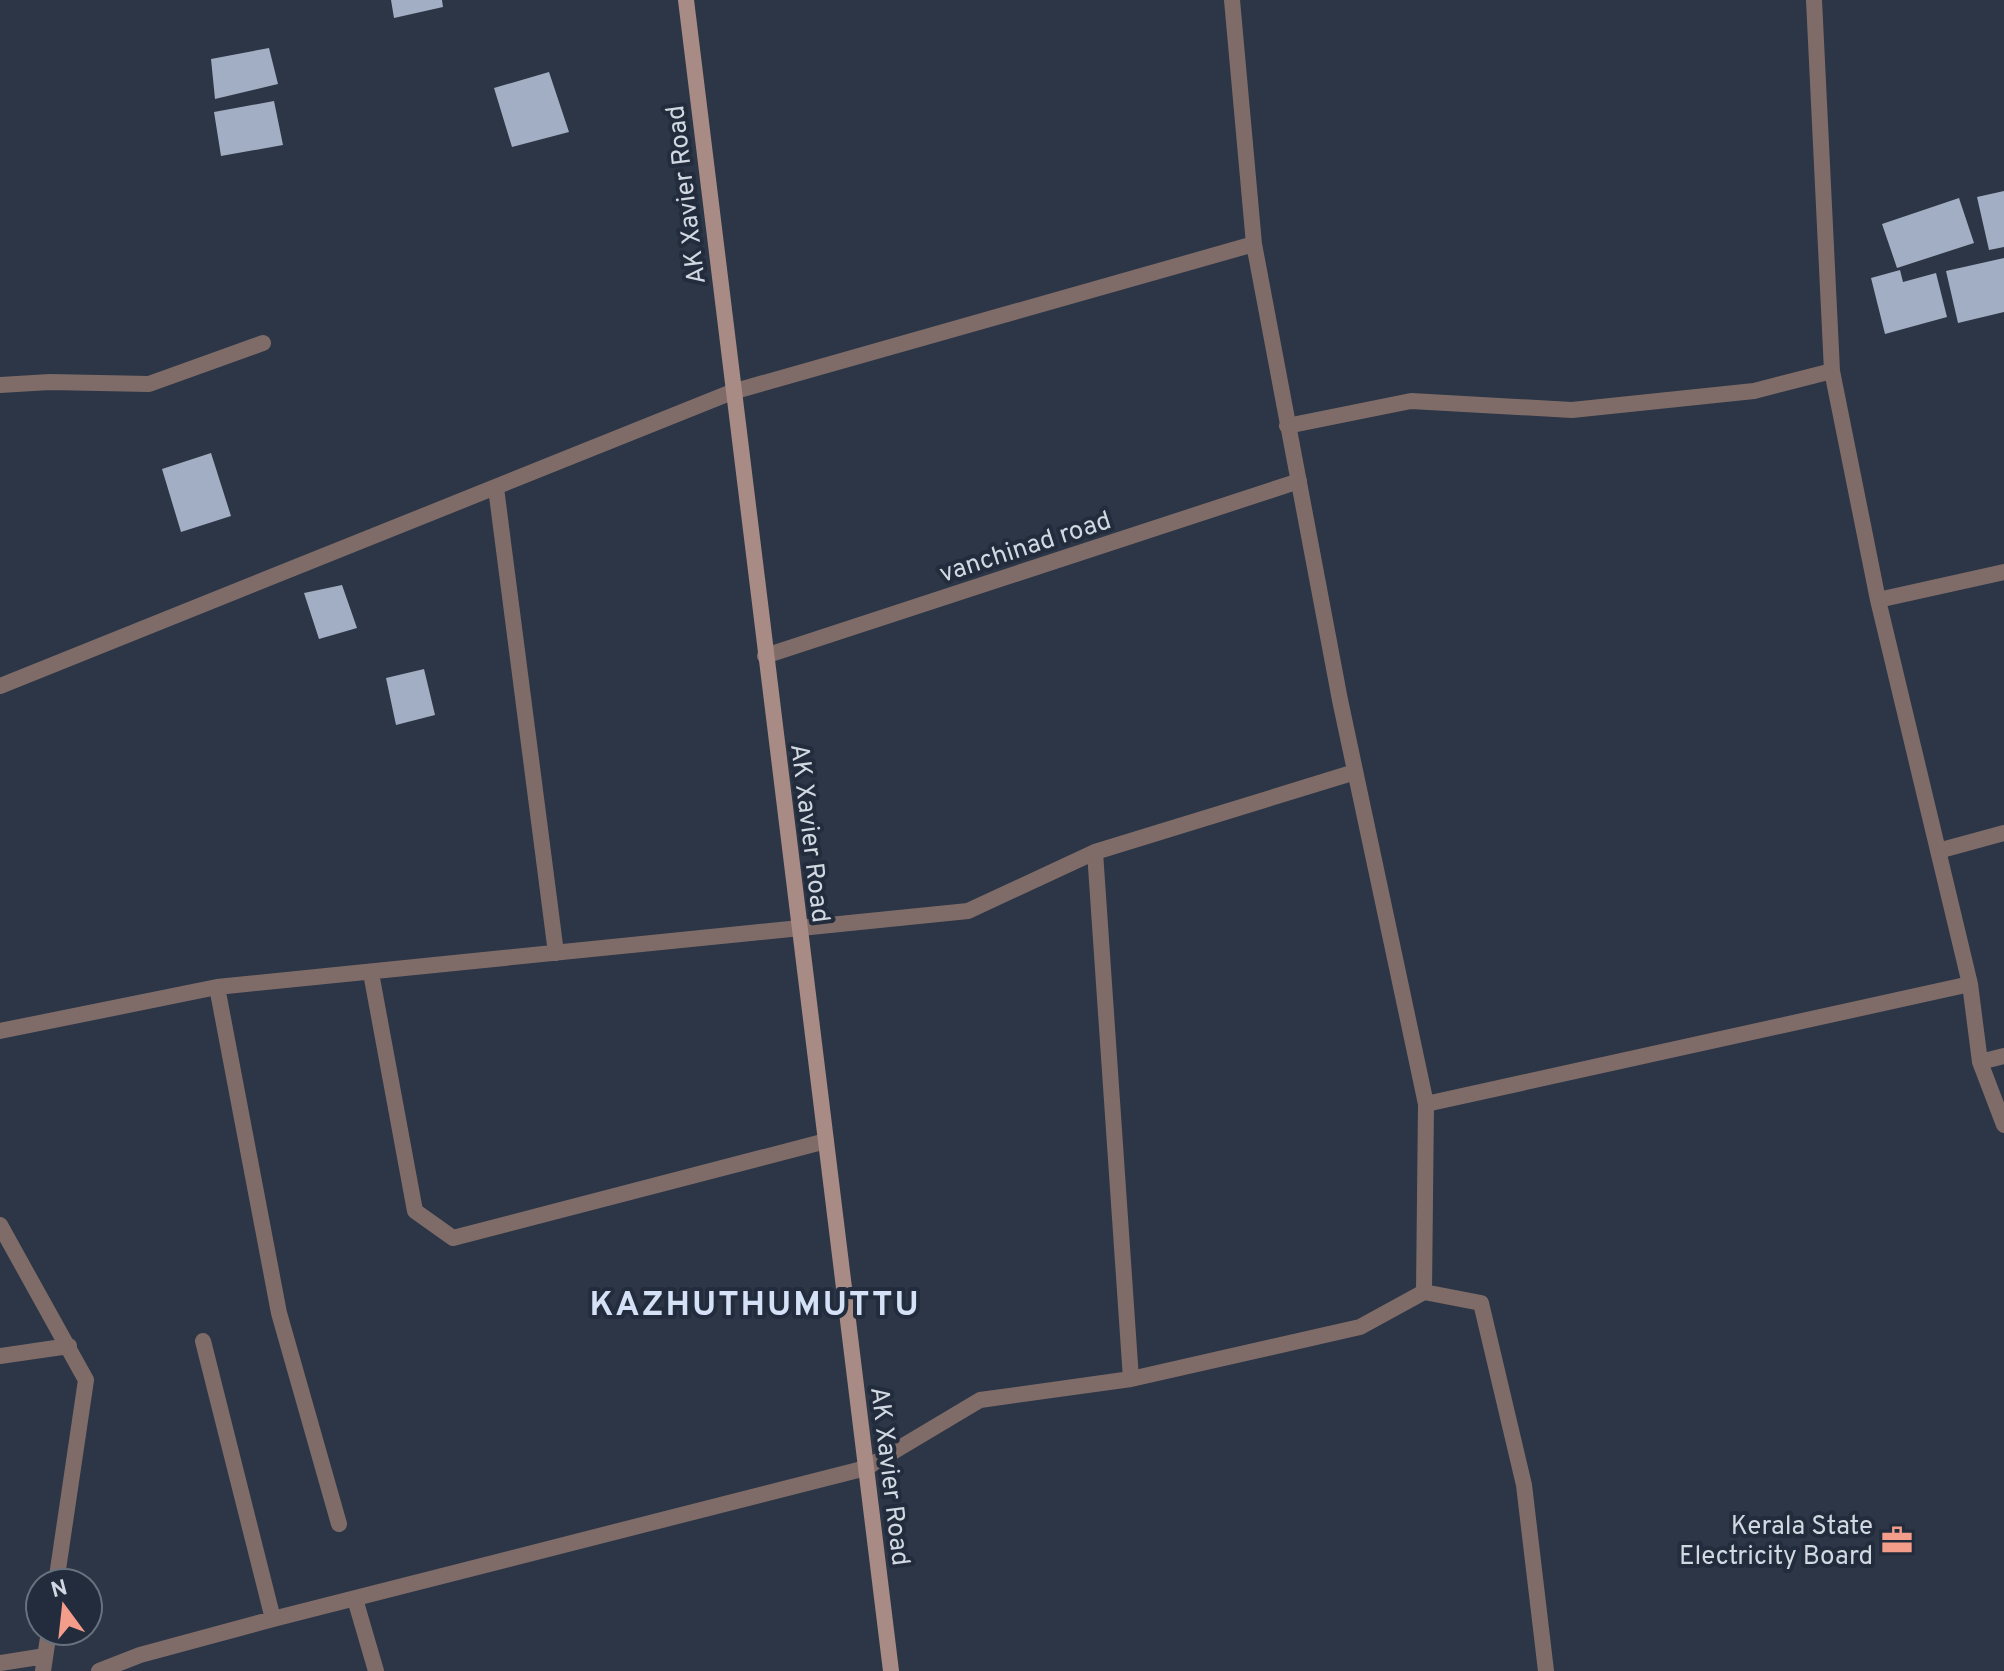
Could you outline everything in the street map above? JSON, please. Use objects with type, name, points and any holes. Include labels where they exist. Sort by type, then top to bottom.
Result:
[{"type":"main road","name":"AK Xavier Road","points":[[686,0],[891,1671]]},
{"type":"street","points":[[1232,0],[1254,244],[1355,772],[1426,1104],[1424,1292]]},
{"type":"street","points":[[1814,0],[1832,371],[1878,600],[1970,984],[1980,1062],[2004,1125]]},
{"type":"street","points":[[0,686],[732,392],[1254,244]]},
{"type":"street","points":[[0,385],[50,382],[149,384],[263,343]]},
{"type":"street","points":[[1287,426],[1411,401],[1572,410],[1754,391],[1832,371]]},
{"type":"street","name":"vanchinad road","points":[[765,656],[1299,481]]},
{"type":"street","points":[[496,488],[556,953]]},
{"type":"street","points":[[1878,600],[2004,572]]},
{"type":"street","points":[[0,1031],[217,987],[968,911],[1095,852],[1355,772]]},
{"type":"street","points":[[1938,851],[2004,833]]},
{"type":"street","points":[[1095,852],[1131,1379]]},
{"type":"street","points":[[371,973],[415,1211],[453,1238],[826,1141]]},
{"type":"street","points":[[1426,1104],[1970,984]]},
{"type":"street","points":[[217,987],[279,1313],[339,1524]]},
{"type":"street","points":[[1980,1062],[2004,1056]]},
{"type":"street","points":[[0,1225],[86,1380],[58,1567]]},
{"type":"street","points":[[99,1671],[140,1655],[273,1619],[866,1468],[980,1400],[1131,1379],[1360,1327],[1424,1292],[1481,1303],[1524,1485],[1546,1671]]},
{"type":"street","points":[[203,1341],[273,1619]]},
{"type":"street","points":[[0,1356],[69,1346]]},
{"type":"street","points":[[355,1599],[376,1671]]},
{"type":"street","points":[[0,1663],[44,1664]]},
{"type":"building","points":[[391,0],[442,0],[443,7],[394,18]]},
{"type":"building","points":[[269,48],[278,84],[215,99],[211,59]]},
{"type":"building","points":[[549,72],[569,132],[512,147],[494,88]]},
{"type":"building","points":[[274,101],[283,145],[221,156],[214,112]]},
{"type":"building","points":[[2004,191],[2004,247],[1989,250],[1977,197]]},
{"type":"building","points":[[1959,198],[1974,243],[1897,268],[1882,224]]},
{"type":"building","points":[[2004,258],[2004,312],[1958,323],[1946,271]]},
{"type":"building","points":[[1900,270],[1903,282],[1936,273],[1947,317],[1885,334],[1871,278]]},
{"type":"building","points":[[211,453],[231,516],[181,532],[162,469]]},
{"type":"building","points":[[342,585],[357,628],[319,639],[304,593]]},
{"type":"building","points":[[424,669],[435,715],[396,725],[386,678]]},
{"type":"place","name":"Kerala State Electricity Board","points":[[1897,1540]]},
{"type":"district","name":"KAZHUTHUMUTTU","points":[[755,1303]]}]
